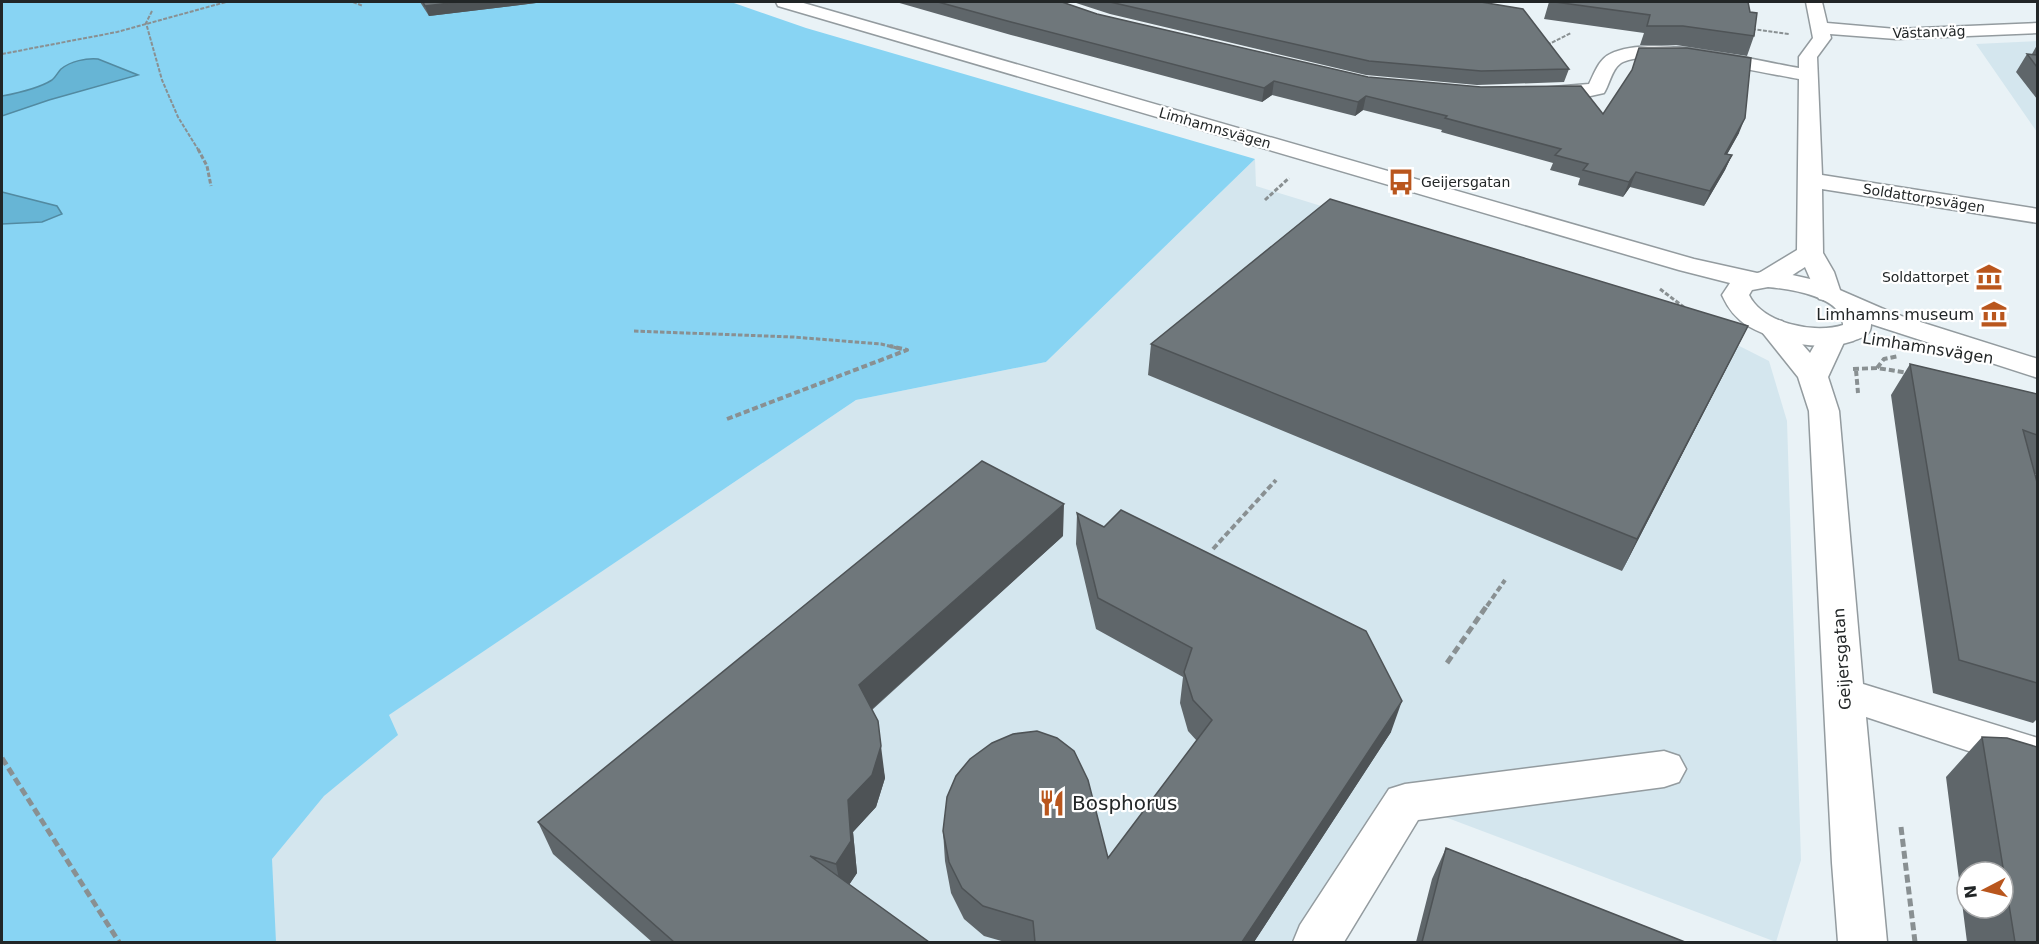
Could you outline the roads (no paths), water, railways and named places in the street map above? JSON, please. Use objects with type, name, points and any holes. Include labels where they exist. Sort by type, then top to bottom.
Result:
[{"type":"street","name":"Limhamnsvägen","points":[[784,2],[1647,253],[1684,270],[1752,287],[1809,286],[1885,320],[2037,369]]},
{"type":"street","points":[[1813,376],[1840,337],[1857,330],[1859,321],[1855,312],[1836,298],[1810,253],[1808,57],[1822,38],[1814,2]]},
{"type":"street","name":"Västanväg","points":[[1821,28],[1896,34],[2037,28]]},
{"type":"street","points":[[1518,94],[1574,92],[1597,88],[1611,62],[1617,57],[1639,52],[1675,54],[1807,75]]},
{"type":"street","name":"Soldattorpsvägen","points":[[1811,180],[2037,216]]},
{"type":"street","points":[[1752,287],[1810,253]]},
{"type":"street","name":"Limhamnsvägen","points":[[1752,287],[1749,315],[1792,334],[1886,340],[1915,348],[2009,360]]},
{"type":"street","name":"Geijersgatan","points":[[1772,327],[1813,376],[1824,411],[1855,863],[1863,942]]},
{"type":"street","points":[[1844,694],[2037,756]]},
{"type":"street","points":[[1317,942],[1405,803],[1664,769]]},
{"type":"place","name":"Geijersgatan","points":[[1401,182]]},
{"type":"place","name":"Soldattorpet","points":[[1989,277]]},
{"type":"place","name":"Limhamns museum","points":[[1994,314]]},
{"type":"place","name":"Bosphorus","points":[[1052,803]]}]
